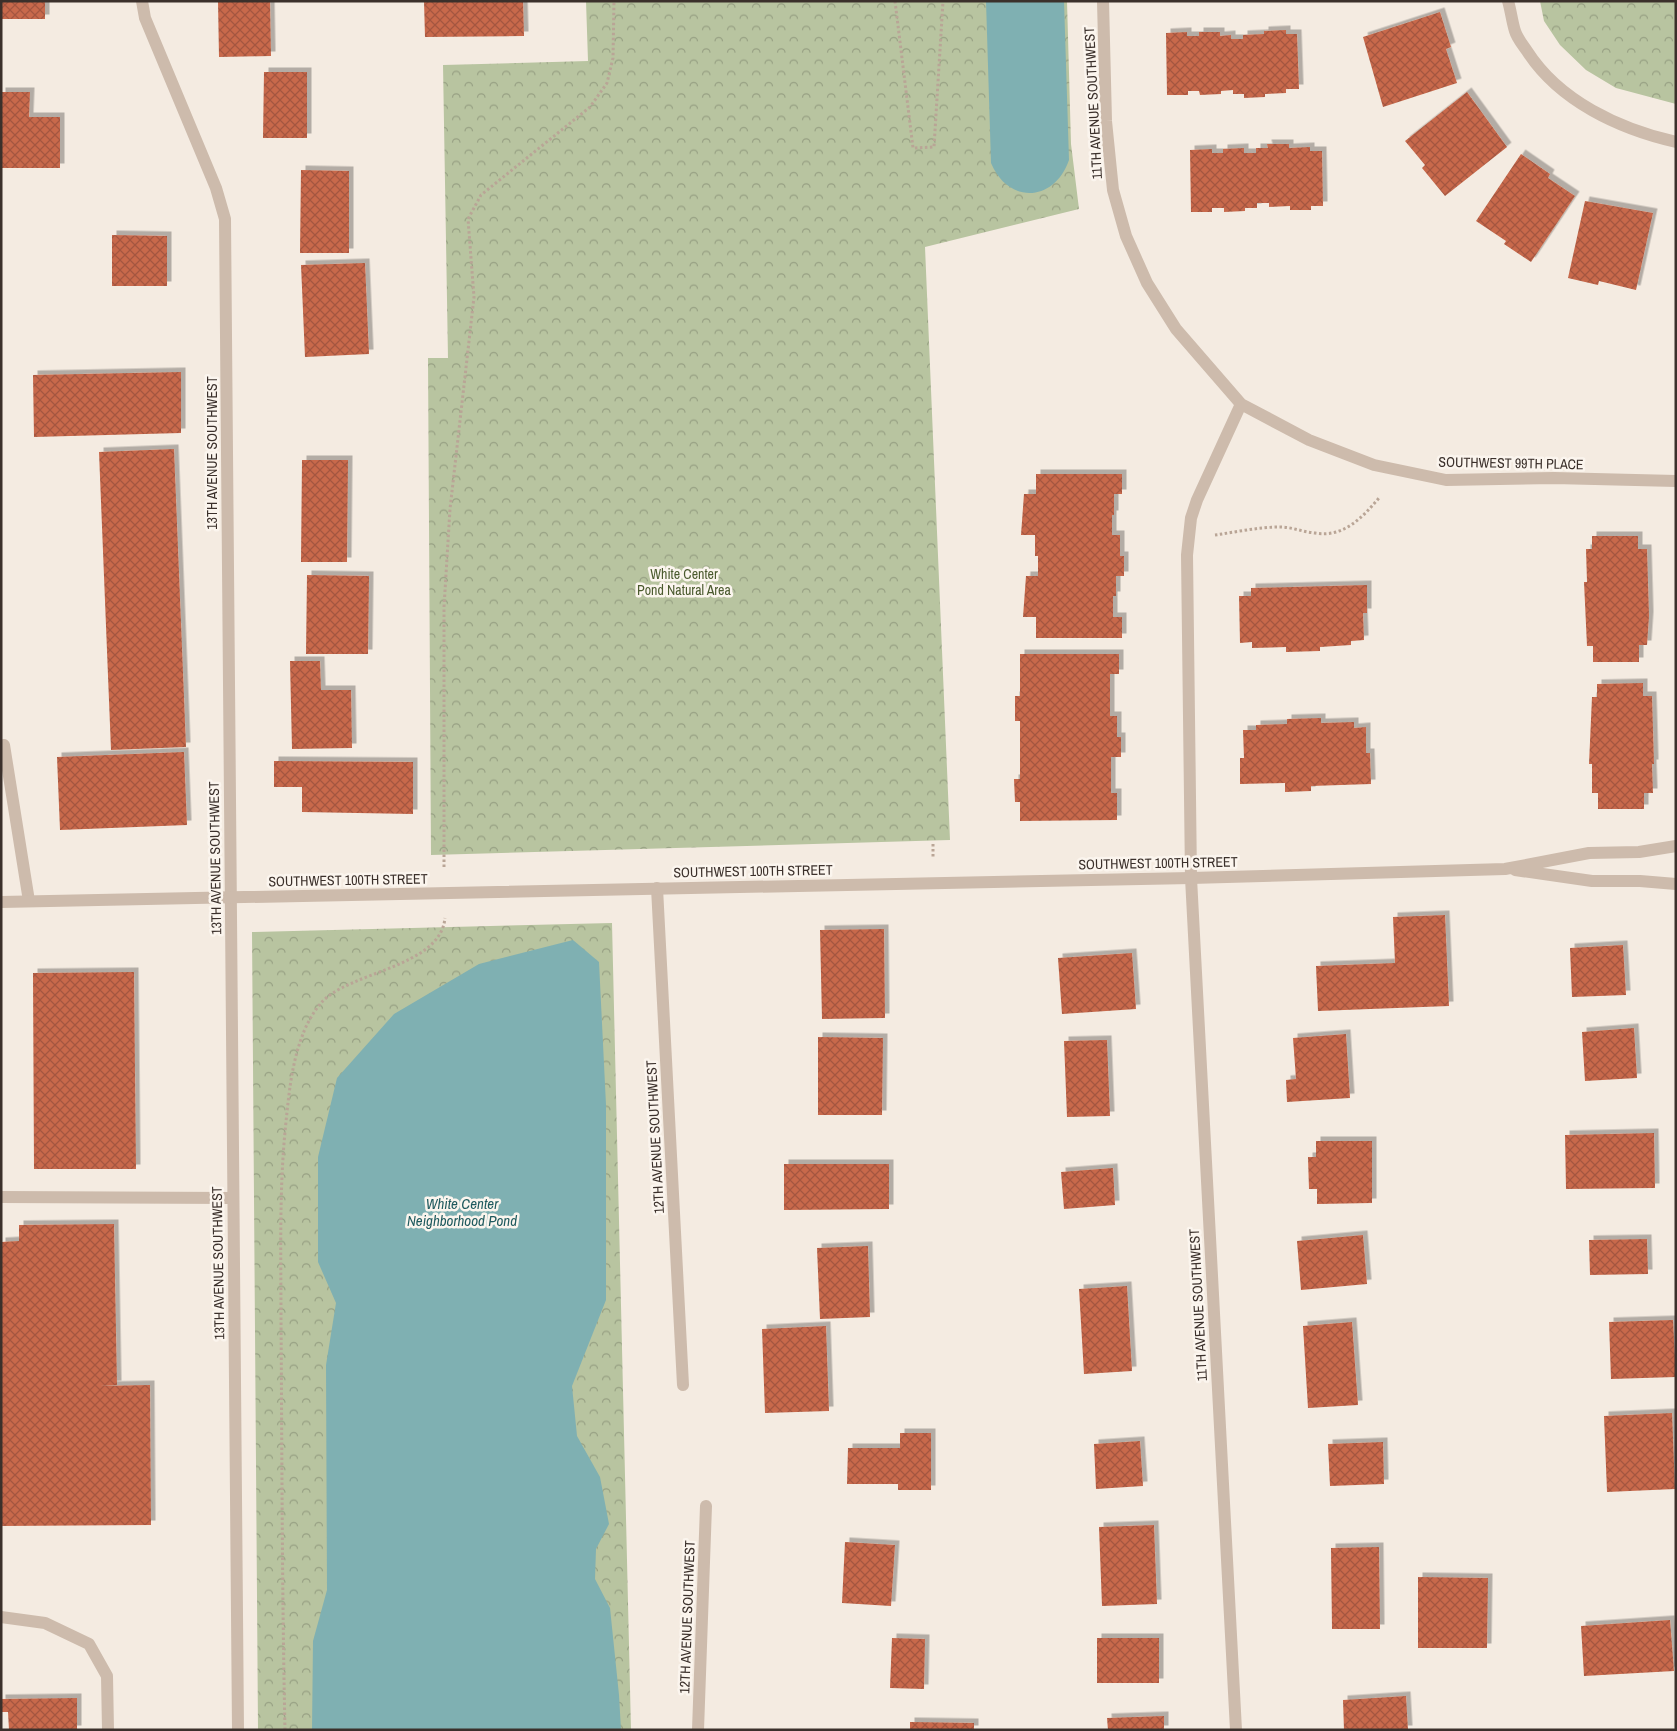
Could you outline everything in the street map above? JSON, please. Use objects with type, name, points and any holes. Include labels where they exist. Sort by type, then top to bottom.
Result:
[{"type":"street","name":"13TH AVENUE SOUTHWEST","points":[[142,1],[145,18],[216,188],[225,220],[238,1730]]},
{"type":"street","name":"11TH AVENUE SOUTHWEST","points":[[1103,1],[1106,121],[1113,190],[1126,236],[1146,283],[1176,329],[1241,404],[1191,518],[1187,555],[1191,878],[1236,1730]]},
{"type":"street","points":[[1508,1],[1515,33],[1536,66],[1567,95],[1602,116],[1655,138],[1676,142]]},
{"type":"street","name":"SOUTHWEST 99TH PLACE","points":[[1241,404],[1309,440],[1374,465],[1446,480],[1554,478],[1676,481]]},
{"type":"street","points":[[4,745],[29,901]]},
{"type":"street","name":"SOUTHWEST 100TH STREET","points":[[1,902],[1191,878],[1505,869],[1589,853],[1639,852],[1676,846]]},
{"type":"street","name":"SOUTHWEST 100TH STREET","points":[[1505,869],[1592,881],[1640,881],[1676,884]]},
{"type":"street","name":"12TH AVENUE SOUTHWEST","points":[[657,888],[682,1385]]},
{"type":"street","points":[[1,1197],[233,1198]]},
{"type":"street","name":"12TH AVENUE SOUTHWEST","points":[[698,1730],[706,1506]]},
{"type":"street","points":[[1,1618],[45,1623],[89,1644],[107,1676],[108,1730]]},
{"type":"path","points":[[444,860],[445,598],[450,509],[474,297],[468,219],[481,195],[590,107],[607,83],[613,58],[614,1]]},
{"type":"path","points":[[895,1],[913,148],[934,147],[943,1]]},
{"type":"path","points":[[1214,535],[1281,527],[1316,534],[1333,534],[1349,527],[1363,516],[1379,498]]},
{"type":"path","points":[[285,1730],[281,1270],[282,1162],[290,1077],[303,1033],[321,1003],[350,983],[410,959],[431,945],[444,927],[445,914]]},
{"type":"green space","name":"White Center Pond Natural Area","points":[[586,1],[1067,1],[1071,144],[1079,209],[925,247],[950,840],[431,855],[428,358],[448,358],[443,65],[588,61]]},
{"type":"green space","points":[[1540,1],[1676,1],[1676,104],[1616,88],[1586,70],[1560,45],[1544,21]]},
{"type":"green space","name":"White Center Neighborhood Pond","points":[[612,923],[631,1730],[258,1730],[252,932]]},
{"type":"water","points":[[986,1],[1064,1],[1069,160],[1062,174],[1053,184],[1042,191],[1031,193],[1019,191],[1008,186],[991,163]]},
{"type":"water","name":"White Center Neighborhood Pond","points":[[573,940],[599,962],[606,1105],[606,1300],[572,1386],[577,1436],[600,1477],[609,1524],[596,1549],[595,1579],[610,1608],[621,1730],[312,1730],[313,1641],[327,1590],[326,1365],[336,1303],[318,1262],[318,1157],[337,1078],[394,1014],[479,964]]},
{"type":"building","points":[[1,1],[45,1],[45,19],[1,19]]},
{"type":"building","points":[[218,1],[270,1],[271,56],[219,57]]},
{"type":"building","points":[[424,1],[523,1],[524,36],[425,37]]},
{"type":"building","points":[[1440,12],[1451,47],[1446,49],[1457,83],[1383,107],[1363,37]]},
{"type":"building","points":[[1286,30],[1286,34],[1297,34],[1299,89],[1286,89],[1286,93],[1265,94],[1265,97],[1244,98],[1244,94],[1233,94],[1233,90],[1221,91],[1221,94],[1200,95],[1199,91],[1188,91],[1188,95],[1167,95],[1166,33],[1187,32],[1187,36],[1199,36],[1199,32],[1220,32],[1220,36],[1231,35],[1231,39],[1243,39],[1243,35],[1264,34],[1264,31]]},
{"type":"building","points":[[264,72],[307,72],[307,138],[263,138]]},
{"type":"building","points":[[1,92],[30,92],[29,117],[60,117],[60,168],[1,168]]},
{"type":"building","points":[[1467,92],[1507,147],[1445,196],[1422,168],[1425,165],[1405,141]]},
{"type":"building","points":[[1267,144],[1289,144],[1289,148],[1310,147],[1310,151],[1322,151],[1323,206],[1311,206],[1311,210],[1290,210],[1290,206],[1269,207],[1269,203],[1257,203],[1257,208],[1245,208],[1245,211],[1224,212],[1224,208],[1212,208],[1212,212],[1191,212],[1190,150],[1212,149],[1212,153],[1223,153],[1223,149],[1244,148],[1244,153],[1256,153],[1256,148],[1268,148]]},
{"type":"building","points":[[1521,154],[1550,174],[1548,178],[1575,196],[1531,262],[1504,244],[1506,241],[1476,221]]},
{"type":"building","points":[[301,170],[349,171],[349,253],[300,253]]},
{"type":"building","points":[[1585,201],[1653,213],[1636,290],[1599,281],[1598,285],[1568,278]]},
{"type":"building","points":[[112,235],[167,236],[167,286],[112,286]]},
{"type":"building","points":[[365,263],[369,354],[305,357],[301,265]]},
{"type":"building","points":[[181,372],[181,433],[34,437],[33,375]]},
{"type":"building","points":[[174,449],[186,747],[111,750],[99,452]]},
{"type":"building","points":[[302,460],[348,460],[347,562],[301,562]]},
{"type":"building","points":[[1036,474],[1122,474],[1122,494],[1114,494],[1112,535],[1120,535],[1120,556],[1124,556],[1124,576],[1116,576],[1116,596],[1113,596],[1113,617],[1122,617],[1122,638],[1036,638],[1036,617],[1023,617],[1026,576],[1038,576],[1038,556],[1035,556],[1035,535],[1021,535],[1024,494],[1036,494]]},
{"type":"building","points":[[1592,536],[1638,536],[1638,549],[1647,549],[1649,616],[1647,645],[1639,645],[1639,662],[1593,662],[1593,646],[1587,646],[1584,582],[1587,582],[1586,549],[1592,549]]},
{"type":"building","points":[[307,575],[369,576],[368,654],[306,654]]},
{"type":"building","points":[[1367,585],[1367,613],[1363,613],[1364,640],[1351,641],[1351,645],[1320,647],[1320,651],[1286,652],[1286,647],[1252,648],[1252,642],[1240,643],[1239,596],[1251,596],[1251,588]]},
{"type":"building","points":[[1020,654],[1119,654],[1119,674],[1110,674],[1110,716],[1117,716],[1117,737],[1121,737],[1121,757],[1111,757],[1111,793],[1117,793],[1117,820],[1020,821],[1020,802],[1015,802],[1014,779],[1020,779],[1020,721],[1015,721],[1015,696],[1020,696]]},
{"type":"building","points":[[290,661],[320,661],[321,690],[351,690],[352,748],[292,749]]},
{"type":"building","points":[[1643,683],[1643,696],[1652,696],[1653,793],[1644,793],[1644,809],[1598,809],[1598,793],[1592,793],[1592,764],[1589,764],[1592,697],[1597,697],[1597,684]]},
{"type":"building","points":[[1321,718],[1321,723],[1354,722],[1354,728],[1366,727],[1366,753],[1370,753],[1371,784],[1311,786],[1311,791],[1285,792],[1285,783],[1240,784],[1240,758],[1244,758],[1243,730],[1256,730],[1256,725],[1287,724],[1287,719]]},
{"type":"building","points":[[184,752],[187,825],[60,830],[57,757]]},
{"type":"building","points":[[274,761],[413,762],[413,814],[302,812],[302,787],[274,787]]},
{"type":"building","points":[[1445,915],[1449,1006],[1318,1011],[1316,966],[1395,963],[1393,917]]},
{"type":"building","points":[[884,929],[885,1018],[822,1019],[820,930]]},
{"type":"building","points":[[1623,945],[1626,995],[1572,997],[1570,948]]},
{"type":"building","points":[[1132,953],[1136,1009],[1062,1014],[1058,958]]},
{"type":"building","points":[[134,972],[136,1169],[34,1169],[33,973]]},
{"type":"building","points":[[1634,1028],[1637,1078],[1585,1081],[1582,1032]]},
{"type":"building","points":[[1346,1034],[1350,1098],[1287,1102],[1286,1080],[1296,1079],[1293,1038]]},
{"type":"building","points":[[818,1037],[883,1038],[882,1115],[818,1115]]},
{"type":"building","points":[[1107,1040],[1110,1116],[1067,1117],[1064,1041]]},
{"type":"building","points":[[1654,1133],[1655,1188],[1566,1189],[1565,1135]]},
{"type":"building","points":[[1316,1141],[1372,1141],[1372,1203],[1317,1204],[1317,1189],[1309,1189],[1308,1157],[1316,1157]]},
{"type":"building","points":[[784,1164],[889,1164],[889,1209],[784,1210]]},
{"type":"building","points":[[1113,1168],[1115,1205],[1064,1209],[1061,1172]]},
{"type":"building","points":[[114,1224],[117,1385],[100,1386],[150,1385],[151,1525],[1,1526],[1,1242],[19,1241],[19,1225]]},
{"type":"building","points":[[1363,1235],[1367,1284],[1301,1290],[1297,1241]]},
{"type":"building","points":[[1647,1239],[1648,1274],[1590,1275],[1589,1240]]},
{"type":"building","points":[[868,1246],[870,1317],[820,1319],[817,1248]]},
{"type":"building","points":[[1127,1286],[1132,1371],[1084,1374],[1079,1289]]},
{"type":"building","points":[[1673,1320],[1676,1377],[1611,1379],[1609,1322]]},
{"type":"building","points":[[1352,1322],[1358,1405],[1308,1408],[1303,1326]]},
{"type":"building","points":[[826,1326],[829,1411],[765,1413],[762,1329]]},
{"type":"building","points":[[1672,1413],[1675,1489],[1607,1492],[1604,1416]]},
{"type":"building","points":[[900,1433],[931,1433],[931,1490],[898,1490],[898,1484],[847,1484],[848,1448],[900,1448]]},
{"type":"building","points":[[1140,1441],[1143,1486],[1096,1489],[1094,1444]]},
{"type":"building","points":[[1383,1442],[1384,1484],[1330,1486],[1328,1444]]},
{"type":"building","points":[[1154,1525],[1157,1604],[1102,1606],[1099,1527]]},
{"type":"building","points":[[845,1542],[895,1545],[891,1606],[842,1603]]},
{"type":"building","points":[[1379,1547],[1380,1629],[1332,1629],[1331,1548]]},
{"type":"building","points":[[1418,1577],[1488,1578],[1487,1648],[1418,1648]]},
{"type":"building","points":[[1670,1620],[1674,1671],[1584,1676],[1581,1626]]},
{"type":"building","points":[[892,1638],[925,1639],[924,1689],[890,1688]]},
{"type":"building","points":[[1097,1638],[1159,1638],[1159,1683],[1097,1683]]},
{"type":"building","points":[[1406,1696],[1408,1730],[1344,1730],[1343,1700]]},
{"type":"building","points":[[77,1698],[77,1730],[9,1730],[8,1712],[1,1712],[1,1699]]},
{"type":"building","points":[[1164,1716],[1164,1730],[1108,1730],[1107,1718]]},
{"type":"building","points":[[910,1722],[974,1723],[974,1730],[910,1730]]}]
